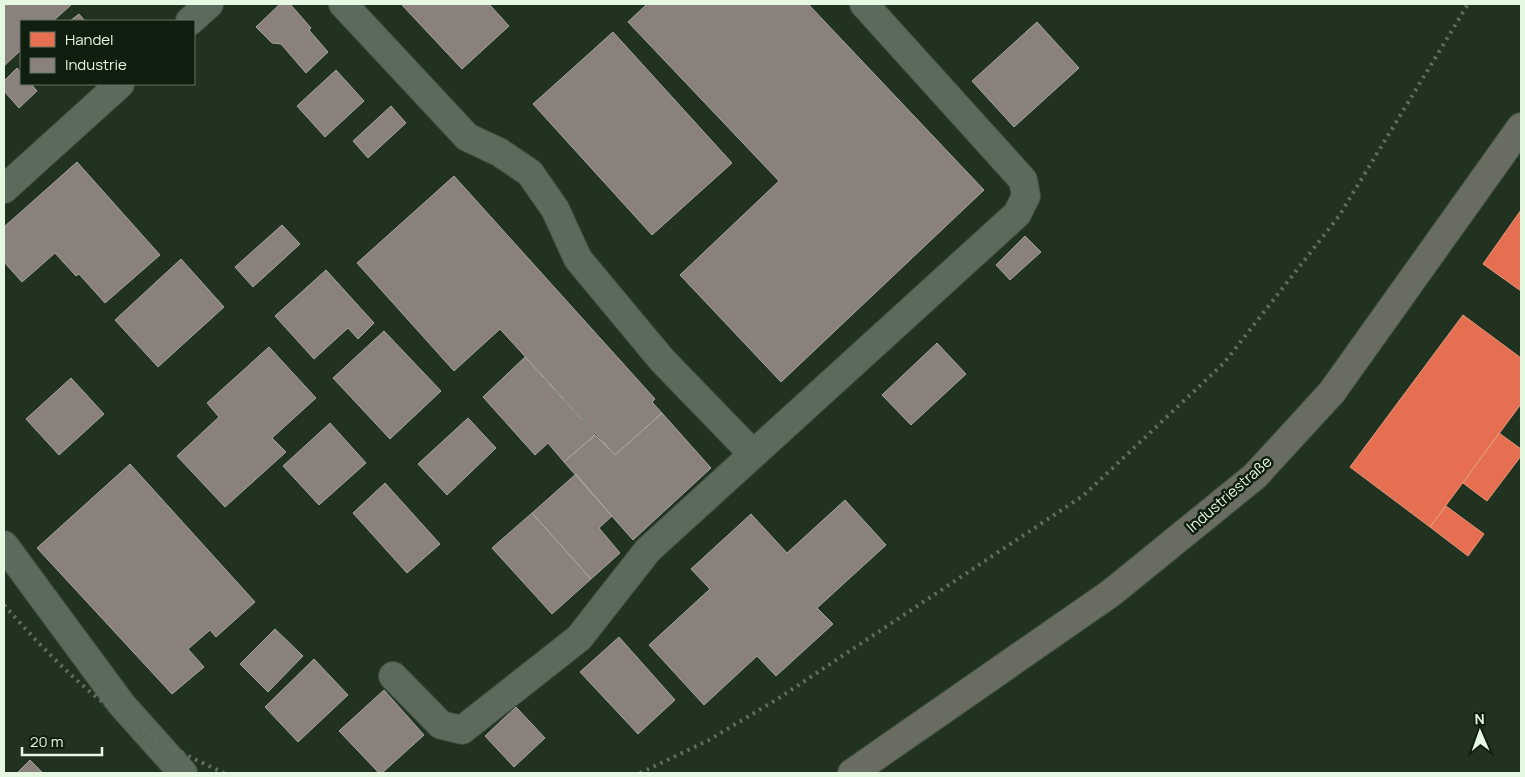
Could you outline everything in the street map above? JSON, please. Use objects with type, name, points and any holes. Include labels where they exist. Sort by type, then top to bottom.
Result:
[{"type":"main road","name":"Industriestraße","points":[[852,773],[1110,593],[1255,476],[1332,392],[1521,127]]},
{"type":"lane","points":[[191,20],[209,4]]},
{"type":"lane","points":[[343,4],[467,137],[499,152],[530,174],[555,209],[578,259],[662,360],[754,454]]},
{"type":"lane","points":[[393,676],[441,726],[462,730],[579,638],[648,550],[1017,214],[1026,196],[1023,180],[864,4]]},
{"type":"lane","points":[[4,189],[119,85]]},
{"type":"lane","points":[[4,545],[122,705],[182,773]]},
{"type":"building: Handel","points":[[1521,210],[1521,291],[1483,264]]},
{"type":"building: Handel","points":[[1463,315],[1521,358],[1521,404],[1430,527],[1350,467]]},
{"type":"building: Handel","points":[[1499,433],[1521,449],[1521,456],[1487,501],[1463,483]]},
{"type":"building: Handel","points":[[1446,506],[1484,534],[1468,556],[1430,527]]},
{"type":"building: Industrie","points":[[4,4],[71,5],[54,20],[20,20],[20,51],[4,66]]},
{"type":"building: Industrie","points":[[280,4],[290,4],[311,28],[309,30],[328,52],[306,73],[281,44],[272,43],[256,27]]},
{"type":"building: Industrie","points":[[401,4],[489,4],[509,26],[462,69]]},
{"type":"building: Industrie","points":[[647,4],[808,4],[984,190],[781,382],[680,275],[779,181],[628,22]]},
{"type":"building: Industrie","points":[[79,14],[84,20],[71,20]]},
{"type":"building: Industrie","points":[[1037,22],[1079,68],[1014,127],[972,81]]},
{"type":"building: Industrie","points":[[613,32],[732,163],[652,235],[533,104]]},
{"type":"building: Industrie","points":[[17,68],[20,72],[20,85],[32,85],[37,91],[19,108],[4,91],[4,81]]},
{"type":"building: Industrie","points":[[336,70],[364,101],[325,137],[297,106]]},
{"type":"building: Industrie","points":[[391,106],[406,123],[368,158],[353,141]]},
{"type":"building: Industrie","points":[[77,162],[160,255],[105,303],[79,274],[76,276],[55,253],[22,282],[4,262],[4,227]]},
{"type":"building: Industrie","points":[[454,176],[655,399],[652,402],[662,413],[615,455],[500,329],[454,371],[357,263]]},
{"type":"building: Industrie","points":[[282,225],[300,244],[253,287],[235,267]]},
{"type":"building: Industrie","points":[[1025,236],[1041,252],[1010,280],[996,265]]},
{"type":"building: Industrie","points":[[181,259],[224,307],[158,367],[115,320]]},
{"type":"building: Industrie","points":[[326,270],[374,323],[358,339],[348,328],[314,359],[275,316]]},
{"type":"building: Industrie","points":[[384,331],[441,391],[390,439],[333,378]]},
{"type":"building: Industrie","points":[[937,343],[966,374],[911,425],[882,395]]},
{"type":"building: Industrie","points":[[269,347],[316,398],[272,438],[286,452],[225,507],[177,456],[219,417],[207,403]]},
{"type":"building: Industrie","points":[[525,357],[595,435],[564,462],[548,443],[535,455],[483,397]]},
{"type":"building: Industrie","points":[[71,378],[104,414],[59,455],[26,419]]},
{"type":"building: Industrie","points":[[662,413],[711,468],[633,540],[564,462],[595,435],[615,455]]},
{"type":"building: Industrie","points":[[468,418],[496,448],[447,495],[418,464]]},
{"type":"building: Industrie","points":[[330,423],[366,463],[319,505],[283,466]]},
{"type":"building: Industrie","points":[[130,464],[255,602],[216,637],[210,630],[188,649],[204,667],[172,694],[37,548]]},
{"type":"building: Industrie","points":[[576,474],[612,516],[599,528],[620,553],[591,579],[532,513]]},
{"type":"building: Industrie","points":[[385,483],[440,544],[407,573],[353,513]]},
{"type":"building: Industrie","points":[[845,500],[886,545],[817,608],[833,624],[776,676],[757,656],[704,705],[649,645],[710,589],[691,569],[751,514],[787,553]]},
{"type":"building: Industrie","points":[[532,513],[591,579],[552,614],[492,548]]},
{"type":"building: Industrie","points":[[275,629],[303,656],[268,692],[240,664]]},
{"type":"building: Industrie","points":[[619,637],[675,700],[638,734],[580,672]]},
{"type":"building: Industrie","points":[[314,659],[348,695],[298,742],[265,707]]},
{"type":"building: Industrie","points":[[384,690],[424,735],[382,773],[379,773],[339,731]]},
{"type":"building: Industrie","points":[[516,707],[545,738],[514,767],[485,736]]},
{"type":"building: Industrie","points":[[30,760],[43,773],[17,773]]},
{"type":"railway","points":[[640,773],[709,740],[779,698],[1084,495],[1224,363],[1339,216],[1468,4]]},
{"type":"railway","points":[[4,605],[52,657],[119,715],[163,742],[224,773]]}]
